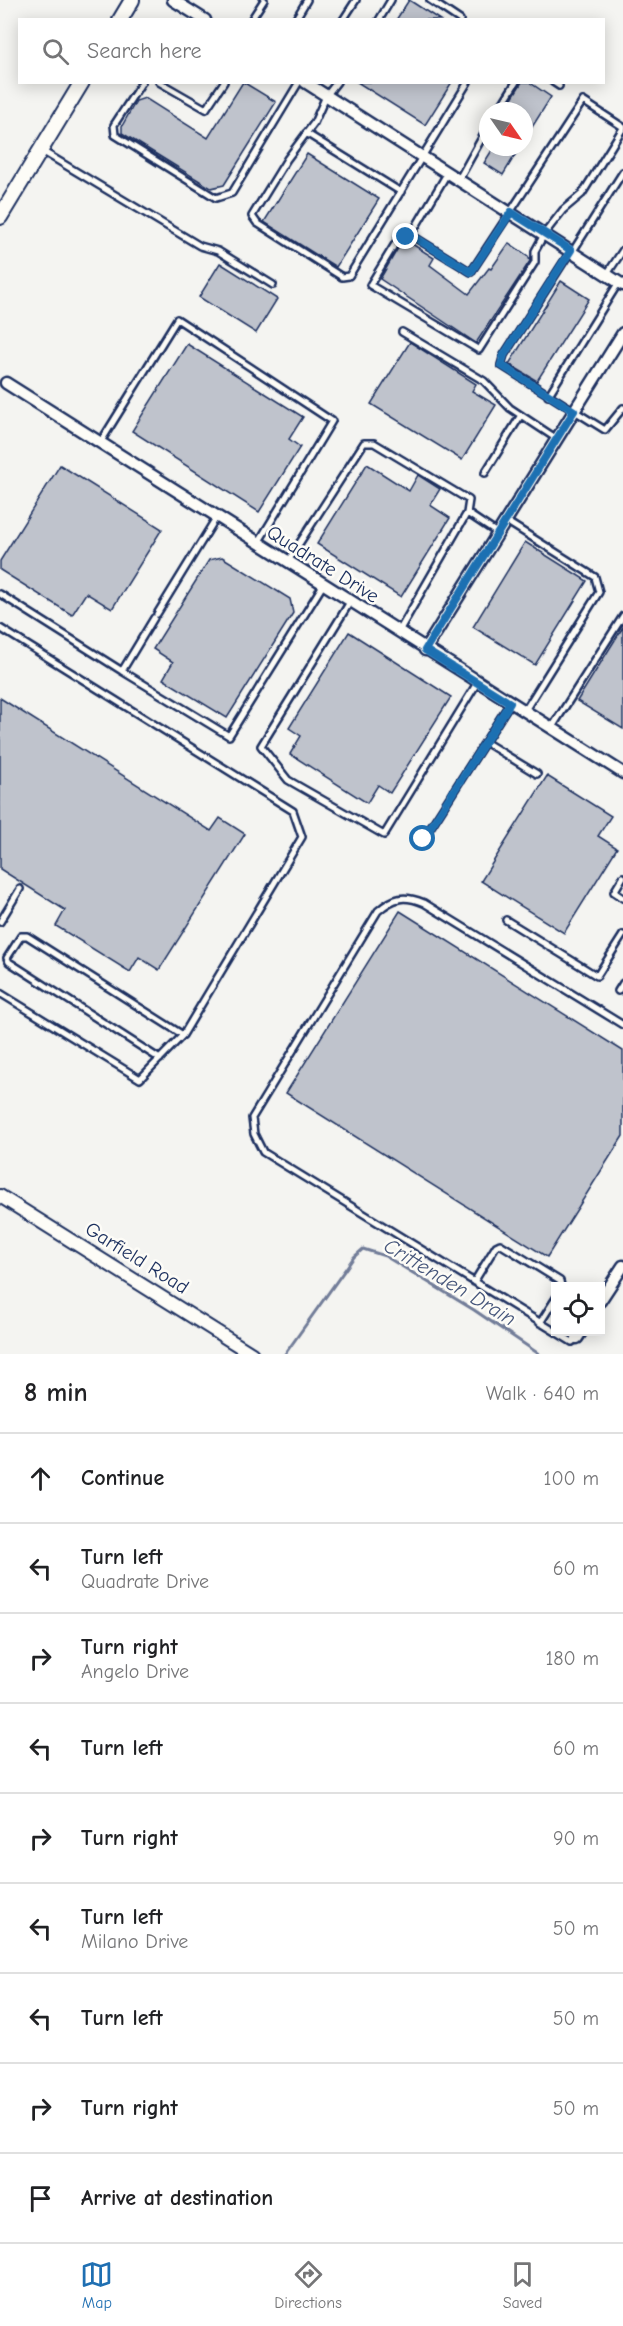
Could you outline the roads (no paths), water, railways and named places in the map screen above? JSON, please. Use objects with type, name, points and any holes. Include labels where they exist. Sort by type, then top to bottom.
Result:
[{"type":"main road","points":[[121,18],[131,0]]},
{"type":"main road","points":[[0,217],[81,84]]},
{"type":"street","points":[[173,0],[202,18]]},
{"type":"street","points":[[308,84],[545,233],[621,284]]},
{"type":"street","points":[[425,650],[623,333]]},
{"type":"street","name":"Quadrate Drive","points":[[2,380],[287,563],[623,773]]},
{"type":"street","name":"Garfield Road","points":[[0,1196],[252,1354]]},
{"type":"street","points":[[605,1293],[623,1266]]},
{"type":"lane","points":[[252,18],[264,0]]},
{"type":"lane","points":[[296,18],[307,0]]},
{"type":"lane","points":[[345,18],[356,0]]},
{"type":"lane","points":[[380,18],[391,0]]},
{"type":"lane","points":[[430,0],[457,18]]},
{"type":"lane","points":[[141,84],[114,125],[115,135],[216,198],[232,193],[298,84]]},
{"type":"lane","points":[[162,84],[206,109],[223,84]]},
{"type":"lane","points":[[335,84],[326,96],[314,123],[287,159],[252,216],[257,223],[342,277],[349,276],[467,84]]},
{"type":"lane","points":[[504,102],[515,84]]},
{"type":"lane","points":[[411,235],[471,272],[584,101],[623,127],[582,194],[563,210],[545,233],[535,251],[535,262],[479,350],[370,285],[398,239],[411,235],[448,172]]},
{"type":"lane","points":[[306,134],[401,192]]},
{"type":"lane","points":[[459,179],[479,143]]},
{"type":"lane","points":[[41,151],[200,246],[218,251],[273,285]]},
{"type":"lane","points":[[623,172],[504,355],[501,365],[605,430],[623,408]]},
{"type":"lane","points":[[607,274],[623,250]]},
{"type":"lane","points":[[548,396],[621,284]]},
{"type":"lane","points":[[99,444],[177,319],[332,421],[257,544]]},
{"type":"lane","points":[[402,332],[484,381],[521,415],[557,439]]},
{"type":"lane","points":[[485,473],[521,415]]},
{"type":"lane","points":[[287,563],[364,443],[374,443],[469,500],[467,513],[398,633]]},
{"type":"lane","points":[[467,513],[498,533]]},
{"type":"lane","points":[[122,671],[216,518]]},
{"type":"lane","points":[[506,521],[596,577],[599,592],[524,712]]},
{"type":"lane","points":[[0,594],[229,736],[323,585]]},
{"type":"lane","points":[[350,602],[261,746],[288,780],[384,835],[477,682]]},
{"type":"lane","points":[[551,729],[623,616]]},
{"type":"lane","points":[[0,628],[294,812],[302,837],[183,1035],[140,1079],[0,993]]},
{"type":"lane","points":[[423,839],[510,703]]},
{"type":"lane","points":[[485,742],[537,774]]},
{"type":"lane","points":[[623,877],[614,892],[623,898]]},
{"type":"lane","points":[[0,922],[20,889]]},
{"type":"lane","points":[[551,1330],[263,1152],[254,1134],[252,1118],[378,911],[390,900],[407,896],[424,903],[623,1025]]},
{"type":"lane","points":[[506,920],[597,976],[623,935]]},
{"type":"lane","points":[[160,1059],[9,962],[7,958],[21,936],[27,936],[183,1035]]},
{"type":"lane","points":[[618,991],[623,983]]},
{"type":"lane","points":[[474,1282],[496,1246],[500,1244],[560,1282]]},
{"type":"lane","points":[[540,1323],[551,1305]]},
{"type":"lane","points":[[562,1336],[572,1342],[578,1336]]},
{"type":"waterway","name":"Crittenden Drain","points":[[285,1354],[354,1257],[363,1249],[385,1256],[474,1310],[539,1354]]}]
